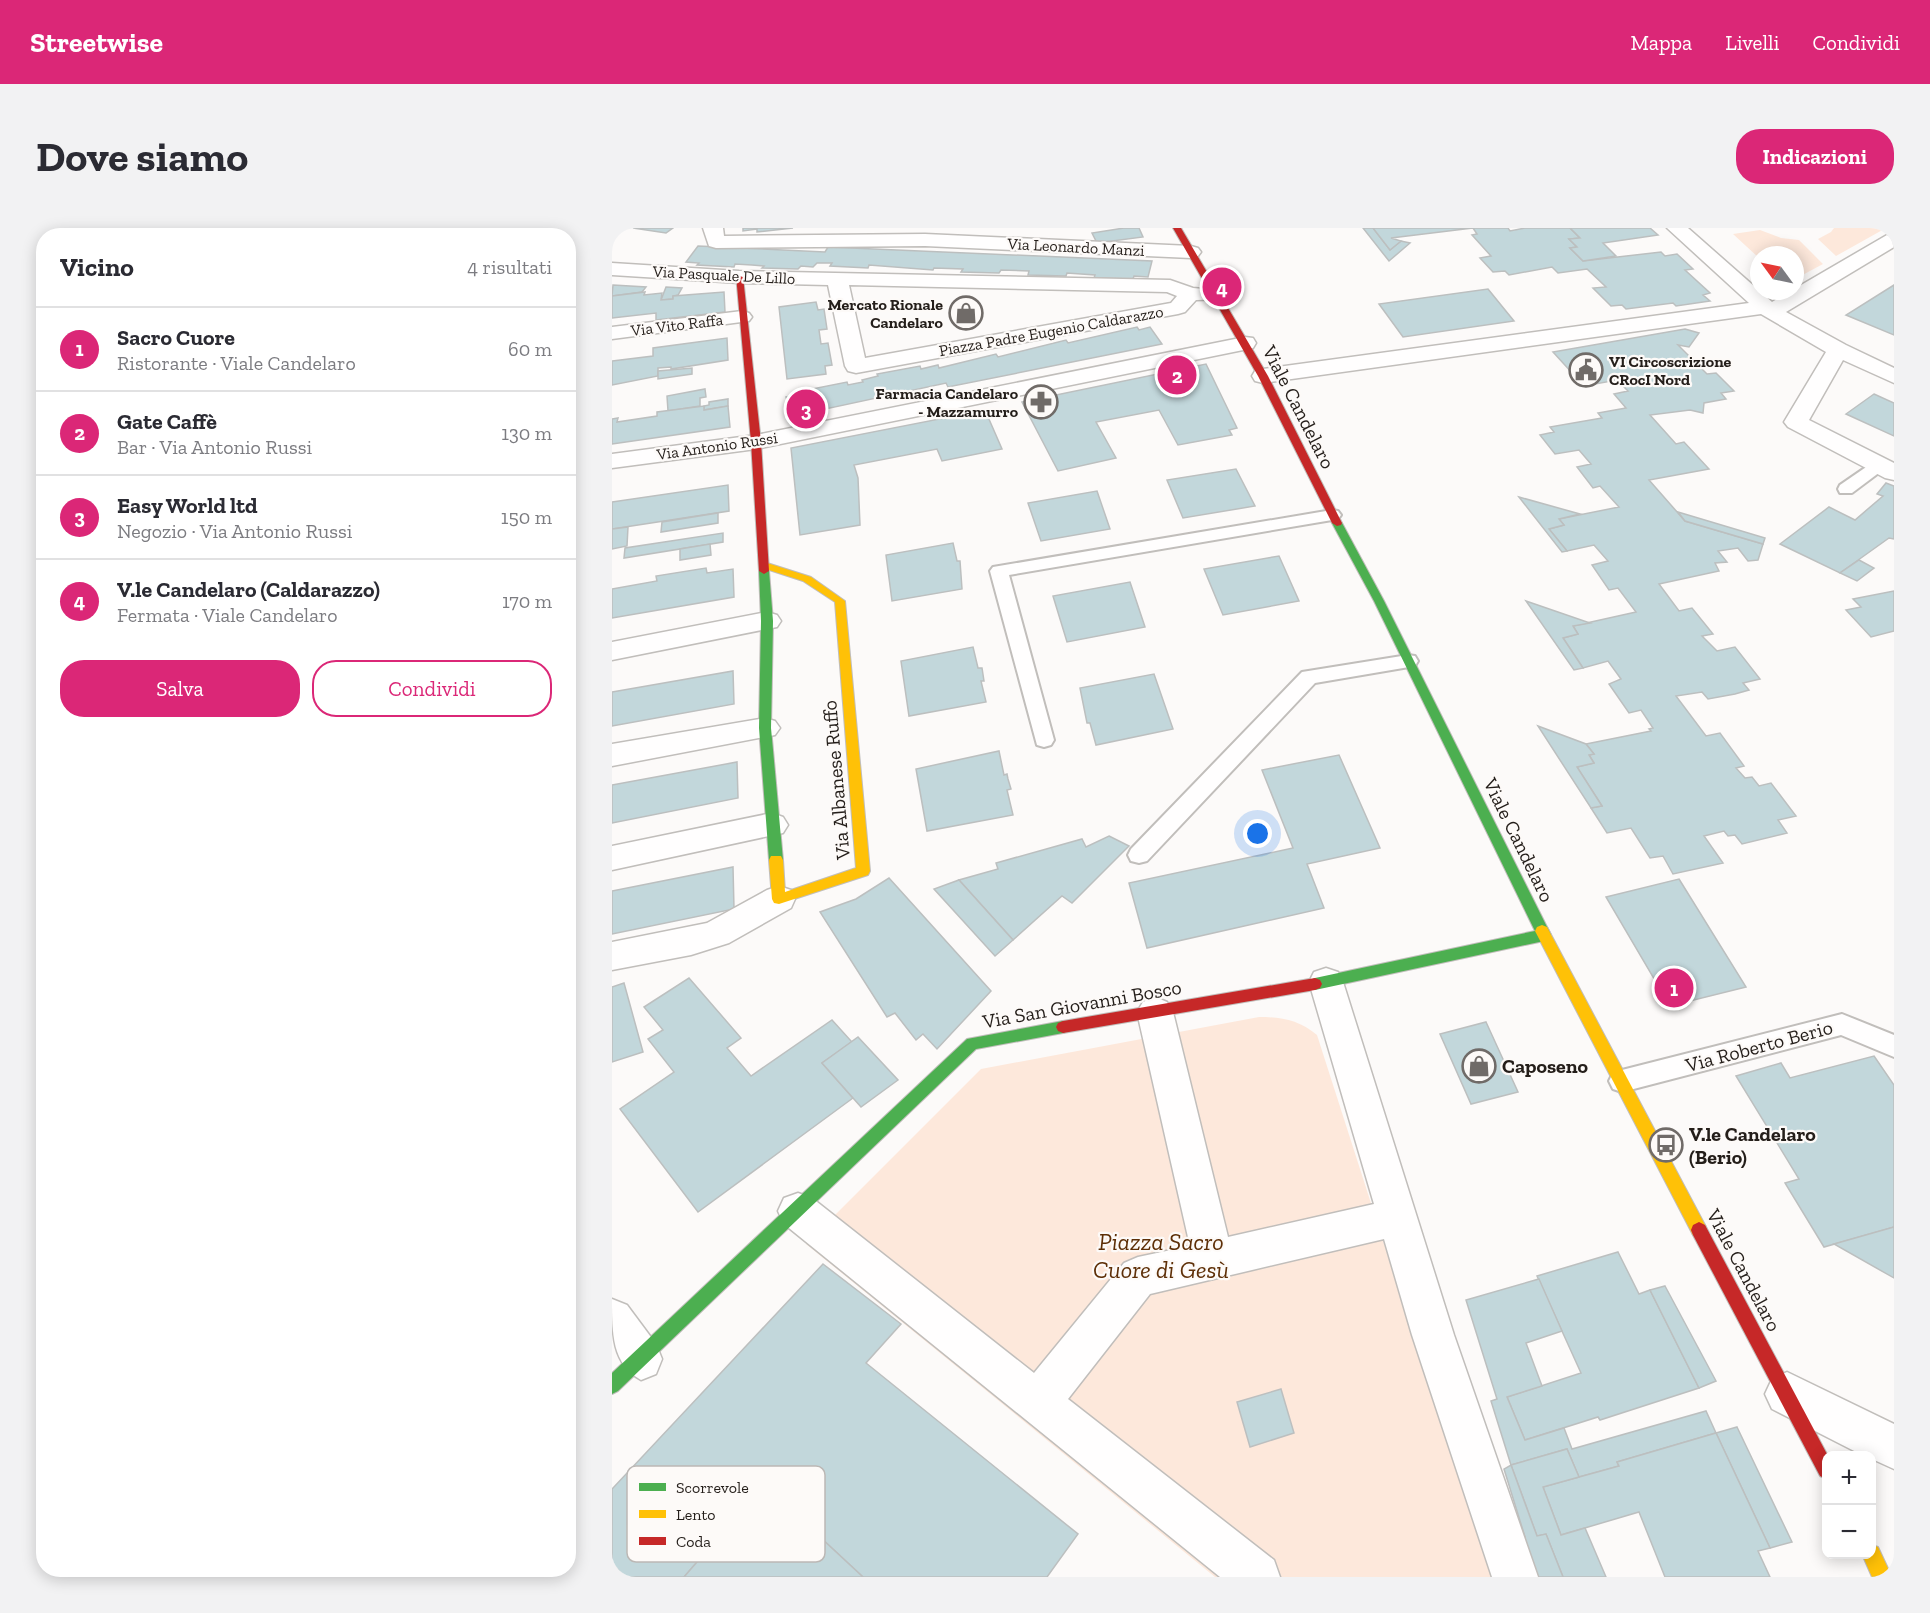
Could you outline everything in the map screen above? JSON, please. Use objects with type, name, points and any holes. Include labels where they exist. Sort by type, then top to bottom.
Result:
[{"type":"street","name":"Via Leonardo Manzi","points":[[713,228],[716,242],[925,240],[1191,252]]},
{"type":"street","name":"Via Leonardo Manzi","points":[[925,240],[1051,228]]},
{"type":"street","name":"Viale Candelaro","points":[[1177,228],[1263,376],[1544,935],[1822,1461]]},
{"type":"street","points":[[1677,228],[1768,309],[1838,350],[1893,375]]},
{"type":"street","points":[[1263,376],[1768,309],[1894,239]]},
{"type":"street","name":"Via Pasquale De Lillo","points":[[612,269],[739,278],[837,279]]},
{"type":"street","points":[[620,954],[691,942],[717,933],[779,899],[765,728],[764,565],[756,442],[739,278]]},
{"type":"street","name":"Piazza Padre Eugenio Caldarazzo","points":[[837,279],[1170,286],[1191,294],[1178,308],[856,366],[837,279]]},
{"type":"street","points":[[1191,294],[1218,295]]},
{"type":"street","name":"Via Vito Raffa","points":[[612,333],[742,317]]},
{"type":"street","name":"Via Antonio Russi","points":[[612,461],[756,442],[1245,343]]},
{"type":"street","points":[[1838,350],[1796,422],[1886,469]]},
{"type":"street","name":"Via Albanese Ruffo","points":[[764,565],[807,579],[840,601],[863,871],[779,899]]},
{"type":"street","points":[[612,651],[766,621]]},
{"type":"street","points":[[612,755],[765,728]]},
{"type":"street","points":[[612,858],[772,825]]},
{"type":"street","name":"Via San Giovanni Bosco","points":[[626,1372],[798,1211],[972,1043],[1326,982],[1544,935]]},
{"type":"street","points":[[1326,982],[1433,1335],[1515,1577]]},
{"type":"street","points":[[1155,1012],[1213,1260]]},
{"type":"street","points":[[798,1211],[1257,1577]]},
{"type":"street","points":[[1038,1402],[1138,1277],[1398,1217]]},
{"type":"street","points":[[612,1320],[626,1372]]},
{"type":"street","points":[[1787,1395],[1894,1447]]},
{"type":"street","points":[[1873,1559],[1882,1577]]},
{"type":"lane","points":[[1846,489],[1886,469]]},
{"type":"lane","points":[[1044,740],[999,571],[1332,515]]},
{"type":"lane","points":[[1139,855],[1309,677],[1408,661]]},
{"type":"lane","name":"Via Roberto Berio","points":[[1622,1081],[1842,1024],[1894,1046]]},
{"type":"green space","points":[[1834,228],[1886,228],[1836,256],[1818,239]]},
{"type":"green space","points":[[1760,230],[1781,238],[1799,240],[1823,264],[1804,274],[1804,246],[1750,246],[1750,250],[1733,234]]},
{"type":"green space","name":"Piazza Sacro Cuore di Gesù","points":[[1259,1017],[1290,1020],[1317,1035],[1491,1577],[1215,1577],[806,1244],[981,1069]]},
{"type":"building","points":[[633,228],[673,228],[666,233]]},
{"type":"building","points":[[743,228],[793,228],[757,232],[757,229],[743,231]]},
{"type":"building","points":[[1139,228],[1143,237],[1097,243],[1092,233]]},
{"type":"building","points":[[1363,228],[1373,228],[1390,250],[1401,241],[1410,243],[1389,261]]},
{"type":"building","points":[[1373,228],[1473,228],[1391,238],[1401,241],[1390,250]]},
{"type":"building","points":[[1473,228],[1508,228],[1510,231],[1525,228],[1570,228],[1580,238],[1569,239],[1577,247],[1570,248],[1583,261],[1661,252],[1665,256],[1677,254],[1693,269],[1685,270],[1710,293],[1703,295],[1710,301],[1626,309],[1622,305],[1611,306],[1593,288],[1606,287],[1587,269],[1558,273],[1552,267],[1509,275],[1505,271],[1493,272],[1480,258],[1491,256],[1472,235],[1477,234]]},
{"type":"building","points":[[1570,228],[1650,228],[1658,235],[1603,243],[1616,256],[1583,261],[1570,248],[1577,247],[1569,239],[1580,238]]},
{"type":"building","points":[[698,246],[825,252],[828,247],[1152,261],[1148,277],[1134,276],[1133,279],[1094,278],[1095,275],[1067,273],[1066,276],[1028,275],[1029,271],[1001,270],[999,273],[869,265],[868,268],[830,266],[832,263],[817,263],[813,267],[801,266],[798,269],[762,268],[764,266],[735,264],[734,267],[697,265],[699,263],[686,262]]},
{"type":"building","points":[[613,285],[646,287],[642,292],[612,296]]},
{"type":"building","points":[[1894,285],[1894,335],[1846,315]]},
{"type":"building","points":[[666,287],[682,288],[678,295],[673,296],[673,299],[661,300]]},
{"type":"building","points":[[1488,289],[1514,321],[1403,337],[1379,304]]},
{"type":"building","points":[[645,292],[644,295],[662,293],[661,300],[673,299],[673,296],[724,292],[725,312],[656,320],[656,313],[612,318],[612,296]]},
{"type":"building","points":[[816,302],[818,310],[824,309],[827,329],[819,330],[821,344],[828,343],[832,365],[825,366],[826,374],[787,379],[779,307]]},
{"type":"building","points":[[1137,327],[1139,330],[1150,327],[1162,344],[948,387],[946,383],[793,416],[786,397],[803,393],[802,391],[847,382],[848,385],[863,382],[862,380],[878,376],[877,374],[920,366],[921,369],[938,365],[939,368],[996,354],[998,357],[1066,340],[1068,343]]},
{"type":"building","points":[[1685,329],[1699,333],[1689,347],[1678,345],[1707,374],[1716,373],[1734,391],[1721,393],[1726,399],[1704,403],[1703,413],[1690,410],[1650,415],[1676,444],[1684,442],[1709,469],[1649,480],[1685,521],[1763,544],[1758,560],[1748,561],[1738,548],[1718,551],[1727,562],[1715,563],[1719,571],[1659,584],[1679,611],[1692,608],[1713,634],[1702,636],[1717,651],[1735,647],[1760,679],[1743,683],[1749,690],[1735,694],[1708,699],[1702,692],[1676,696],[1706,736],[1720,733],[1744,766],[1736,768],[1745,778],[1752,777],[1759,786],[1771,783],[1796,816],[1778,820],[1787,833],[1742,844],[1735,835],[1728,836],[1724,831],[1704,836],[1723,863],[1673,874],[1663,856],[1650,858],[1631,828],[1607,833],[1591,808],[1602,806],[1577,767],[1594,763],[1589,755],[1594,754],[1586,744],[1651,731],[1649,729],[1653,728],[1641,710],[1629,713],[1609,684],[1621,679],[1608,661],[1583,668],[1563,638],[1578,634],[1573,626],[1636,612],[1618,588],[1609,590],[1592,565],[1608,561],[1594,545],[1567,551],[1549,529],[1564,525],[1559,519],[1619,507],[1600,486],[1593,488],[1577,467],[1591,464],[1579,450],[1555,454],[1540,435],[1554,432],[1550,427],[1602,418],[1598,413],[1626,408],[1614,394],[1628,391],[1617,380],[1584,386],[1553,352]]},
{"type":"building","points":[[727,338],[728,360],[671,369],[671,367],[658,368],[658,376],[612,385],[612,361],[653,356],[653,348]]},
{"type":"building","points":[[1206,364],[1237,428],[1229,430],[1232,435],[1178,445],[1159,410],[1096,422],[1116,458],[1058,471],[1022,402]]},
{"type":"building","points":[[692,368],[692,374],[658,379],[658,371]]},
{"type":"building","points":[[705,389],[706,397],[700,398],[700,406],[668,411],[667,396]]},
{"type":"building","points":[[1874,394],[1894,403],[1894,436],[1846,414]]},
{"type":"building","points":[[728,399],[728,406],[704,410],[704,406],[709,405],[709,402]]},
{"type":"building","points":[[704,406],[704,410],[728,406],[730,427],[612,444],[612,419],[618,418],[617,422],[657,416],[657,412]]},
{"type":"building","points":[[985,410],[1002,449],[942,461],[937,449],[854,465],[858,478],[860,525],[800,535],[791,448]]},
{"type":"building","points":[[1236,469],[1255,506],[1183,518],[1167,480]]},
{"type":"building","points":[[1886,483],[1894,486],[1894,539],[1889,538],[1840,573],[1780,544],[1829,507],[1855,520],[1883,496],[1877,494]]},
{"type":"building","points":[[728,485],[729,511],[612,529],[612,502]]},
{"type":"building","points":[[1097,491],[1110,529],[1041,541],[1028,503]]},
{"type":"building","points":[[1519,497],[1580,514],[1559,519],[1564,525],[1549,529],[1567,551],[1562,552]]},
{"type":"building","points":[[1678,512],[1765,538],[1763,544],[1685,521]]},
{"type":"building","points":[[718,513],[718,523],[661,532],[662,522]]},
{"type":"building","points":[[628,527],[627,546],[612,549],[612,529]]},
{"type":"building","points":[[723,533],[723,542],[624,558],[625,548]]},
{"type":"building","points":[[953,543],[957,561],[960,561],[962,589],[892,601],[886,555]]},
{"type":"building","points":[[710,544],[711,555],[680,560],[680,549]]},
{"type":"building","points":[[1279,556],[1299,601],[1223,615],[1204,569]]},
{"type":"building","points":[[1859,560],[1874,568],[1857,581],[1840,573]]},
{"type":"building","points":[[706,568],[707,573],[733,569],[734,597],[612,618],[612,589],[657,581],[656,576]]},
{"type":"building","points":[[1130,582],[1145,627],[1067,642],[1053,596]]},
{"type":"building","points":[[1894,591],[1894,631],[1871,637],[1846,610],[1861,607],[1853,599]]},
{"type":"building","points":[[1526,601],[1590,623],[1573,626],[1578,634],[1563,638],[1583,668],[1574,670]]},
{"type":"building","points":[[973,647],[978,668],[982,668],[984,681],[981,681],[986,702],[909,716],[901,661]]},
{"type":"building","points":[[733,671],[734,704],[612,726],[612,692]]},
{"type":"building","points":[[1154,674],[1173,729],[1096,745],[1090,723],[1087,723],[1080,688]]},
{"type":"building","points":[[1538,726],[1586,744],[1594,754],[1589,755],[1594,763],[1577,767],[1602,806],[1591,808]]},
{"type":"building","points":[[999,751],[1004,775],[1007,774],[1011,789],[1007,790],[1013,815],[927,831],[916,769]]},
{"type":"building","points":[[1339,755],[1380,848],[1307,864],[1324,908],[1147,948],[1129,883],[1293,848],[1262,770]]},
{"type":"building","points":[[737,762],[738,798],[612,823],[612,785]]},
{"type":"building","points":[[1109,836],[1129,846],[1072,903],[1062,896],[1013,940],[959,880],[998,869],[996,863],[1082,839],[1086,847]]},
{"type":"building","points":[[733,867],[734,909],[612,934],[612,891]]},
{"type":"building","points":[[889,878],[991,991],[937,1049],[923,1034],[916,1040],[895,1013],[887,1017],[820,912],[856,899]]},
{"type":"building","points":[[1679,879],[1746,987],[1670,1006],[1606,897]]},
{"type":"building","points":[[959,880],[1013,940],[995,956],[934,889]]},
{"type":"building","points":[[689,978],[741,1038],[727,1048],[751,1076],[832,1020],[852,1042],[822,1063],[853,1098],[698,1212],[620,1109],[674,1072],[648,1039],[663,1030],[644,1007]]},
{"type":"building","points":[[624,983],[643,1052],[612,1062],[612,987]]},
{"type":"building","points":[[1486,1022],[1518,1092],[1471,1104],[1440,1034]]},
{"type":"building","points":[[858,1037],[898,1080],[861,1107],[822,1063]]},
{"type":"building","points":[[1874,1056],[1894,1085],[1894,1227],[1824,1247],[1785,1183],[1799,1179],[1736,1076],[1781,1063],[1790,1078]]},
{"type":"building","points":[[1894,1227],[1894,1278],[1834,1244]]},
{"type":"building","points":[[1618,1252],[1639,1294],[1650,1290],[1699,1388],[1600,1420],[1598,1417],[1525,1440],[1507,1397],[1581,1373],[1537,1276]]},
{"type":"building","points":[[823,1264],[901,1324],[866,1363],[1078,1534],[1047,1577],[863,1577],[825,1542],[825,1466],[634,1466]]},
{"type":"building","points":[[1539,1279],[1562,1331],[1526,1343],[1542,1386],[1507,1397],[1525,1440],[1564,1428],[1572,1449],[1706,1411],[1716,1433],[1617,1462],[1619,1466],[1579,1477],[1567,1449],[1511,1465],[1491,1401],[1497,1399],[1466,1300]]},
{"type":"building","points":[[1665,1286],[1716,1381],[1699,1388],[1650,1290]]},
{"type":"building","points":[[1281,1389],[1294,1433],[1250,1447],[1237,1402]]},
{"type":"building","points":[[1737,1427],[1792,1542],[1770,1548],[1716,1433]]},
{"type":"building","points":[[1716,1433],[1770,1548],[1758,1551],[1770,1577],[1665,1577],[1639,1512],[1561,1535],[1543,1487],[1619,1466],[1617,1462]]},
{"type":"building","points":[[1567,1449],[1579,1477],[1543,1487],[1561,1535],[1585,1528],[1606,1577],[1563,1577],[1546,1534],[1537,1536],[1511,1465]]},
{"type":"building","points":[[1511,1465],[1537,1536],[1546,1534],[1563,1577],[1534,1577],[1521,1538],[1525,1537],[1504,1469]]},
{"type":"building","points":[[627,1473],[627,1562],[697,1562],[684,1577],[625,1577],[612,1564],[612,1489]]},
{"type":"building","points":[[825,1542],[863,1577],[684,1577],[697,1562],[825,1562]]},
{"type":"traffic: fast","points":[[1337,523],[1379,601],[1542,931]]},
{"type":"traffic: fast","points":[[764,571],[767,621],[765,728],[776,860]]},
{"type":"traffic: fast","points":[[1315,984],[1544,935]]},
{"type":"traffic: fast","points":[[612,1385],[972,1043],[1063,1027]]},
{"type":"traffic: slow","points":[[764,565],[807,579],[840,601],[863,871],[779,899],[776,860]]},
{"type":"traffic: slow","points":[[1542,931],[1699,1230]]},
{"type":"traffic: slow","points":[[1873,1559],[1882,1577]]},
{"type":"traffic: jam","points":[[1177,228],[1263,376],[1337,523]]},
{"type":"traffic: jam","points":[[739,277],[756,442],[764,571]]},
{"type":"traffic: jam","points":[[1063,1027],[1315,984]]},
{"type":"traffic: jam","points":[[1699,1230],[1822,1462]]},
{"type":"place","name":"V.le Candelaro (Caldarazzo)","points":[[1222,287]]},
{"type":"place","name":"Mercato Rionale Candelaro","points":[[966,313]]},
{"type":"place","name":"VI Circoscrizione CRocI Nord","points":[[1586,370]]},
{"type":"place","name":"Gate Caffè","points":[[1177,375]]},
{"type":"place","name":"Farmacia Candelaro - Mazzamurro","points":[[1041,402]]},
{"type":"place","name":"Easy World ltd","points":[[806,409]]},
{"type":"place","name":"Sacro Cuore","points":[[1674,988]]},
{"type":"place","name":"Caposeno","points":[[1479,1066]]},
{"type":"place","name":"V.le Candelaro (Berio)","points":[[1666,1145]]}]
